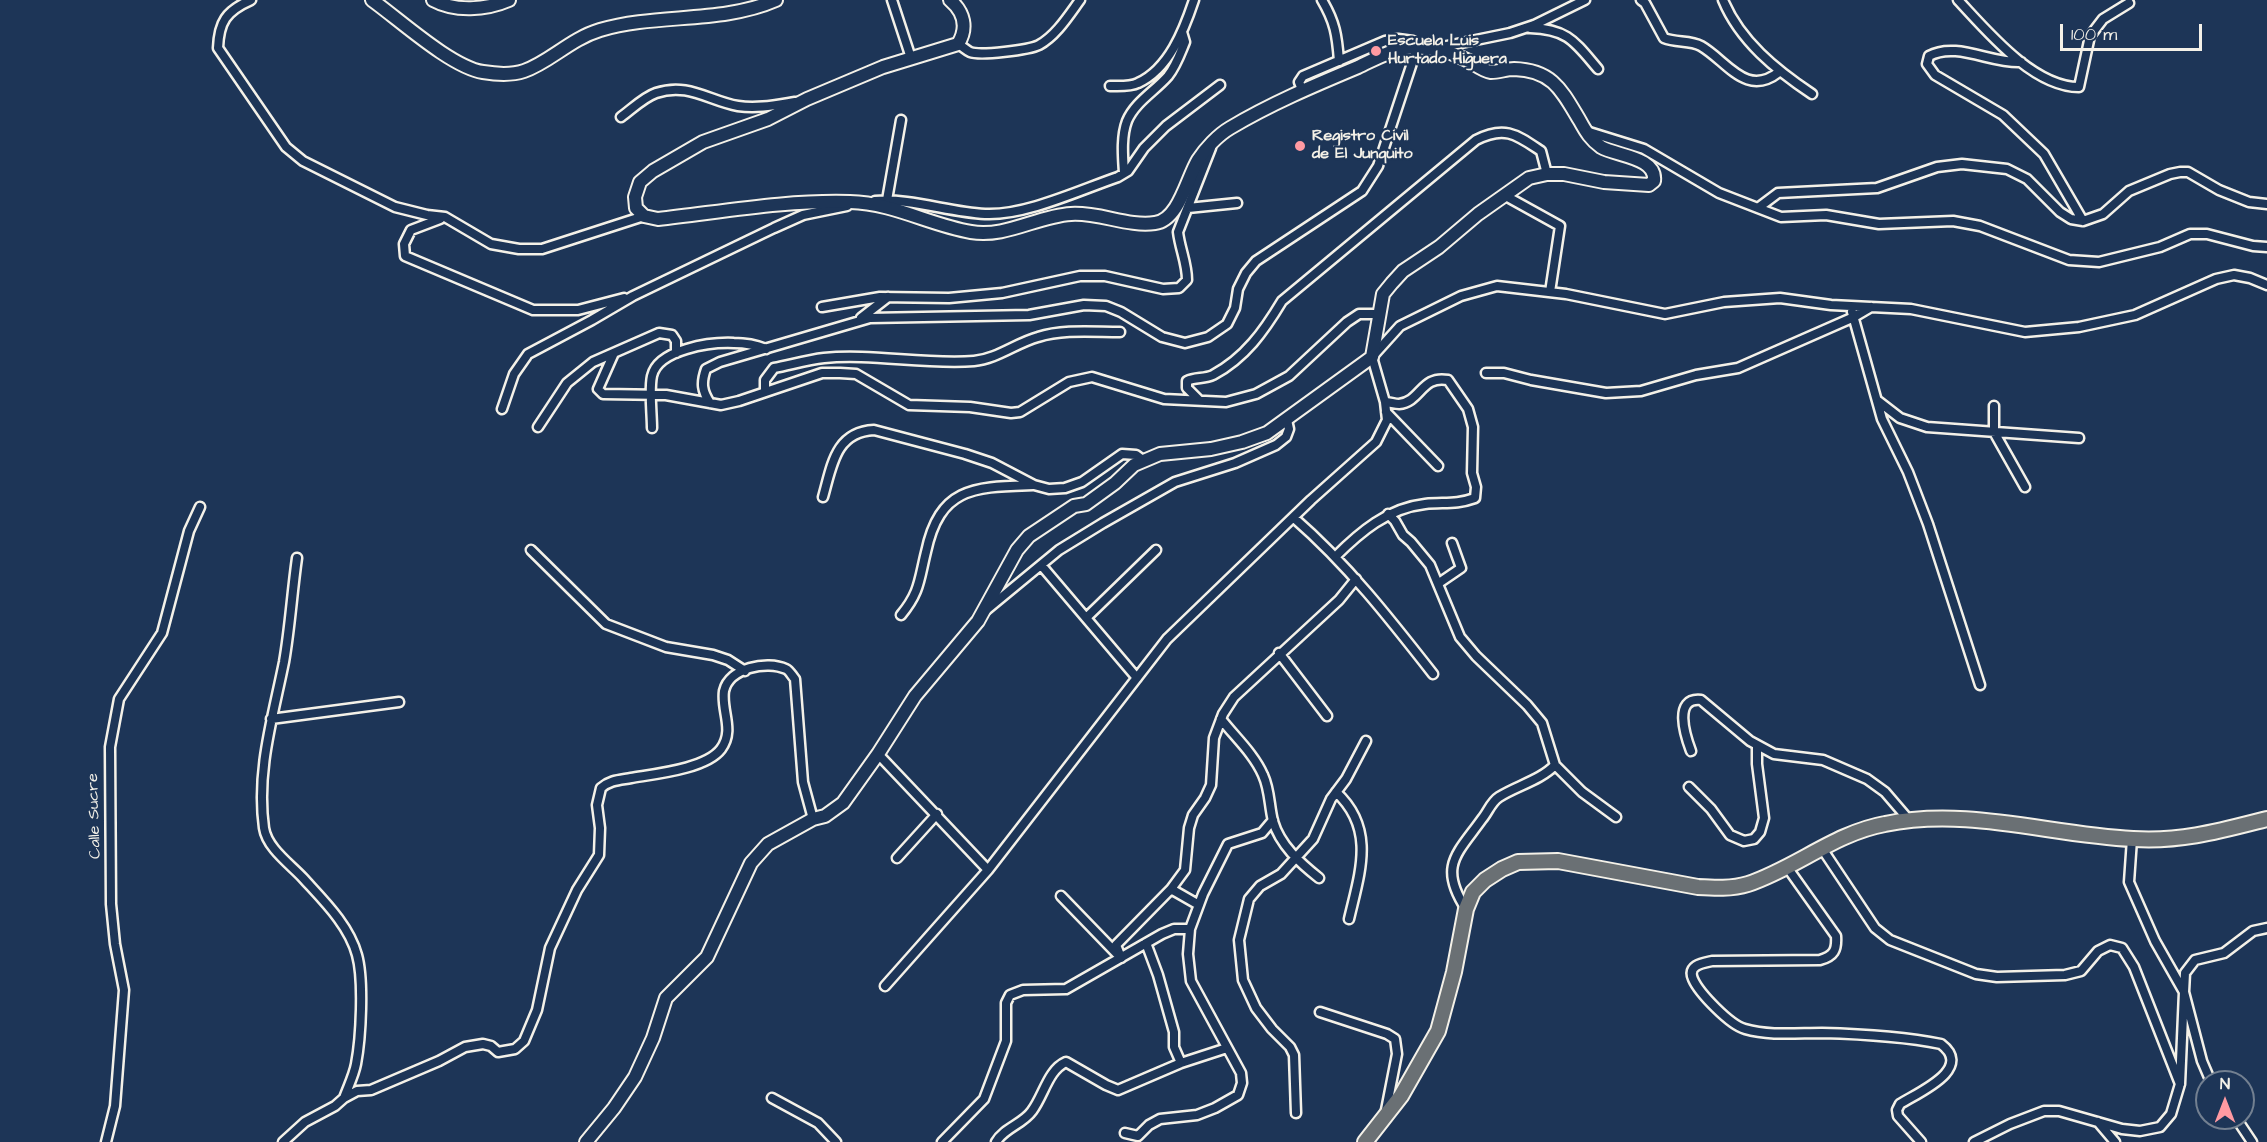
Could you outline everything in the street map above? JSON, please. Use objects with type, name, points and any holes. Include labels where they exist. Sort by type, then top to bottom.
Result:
[{"type":"main road","points":[[1365,1142],[1401,1096],[1438,1031],[1454,972],[1466,909],[1473,892],[1485,880],[1518,862],[1558,861],[1698,887],[1722,888],[1747,884],[1863,829],[1909,820],[1962,818],[2132,839],[2180,840],[2267,819]]},
{"type":"street","points":[[251,0],[241,4],[226,16],[219,31],[218,48],[286,147],[303,161],[395,207],[445,217],[491,244],[519,249],[542,249],[644,216],[658,219],[817,202],[860,203],[888,207],[973,233],[998,233],[1069,214],[1094,215],[1154,224],[1165,221],[1175,208],[1198,160],[1228,129],[1391,52],[1408,47],[1434,49],[1527,28],[1585,0]]},
{"type":"street","points":[[372,0],[458,64],[481,72],[500,74],[524,71],[576,39],[601,29],[734,12],[776,0]]},
{"type":"street","points":[[433,0],[443,5],[462,9],[509,0]]},
{"type":"street","points":[[892,0],[911,58]]},
{"type":"street","points":[[644,216],[636,208],[635,196],[640,182],[653,171],[703,142],[768,119],[807,99],[883,66],[958,44],[965,28],[963,16],[950,0]]},
{"type":"street","points":[[958,44],[978,54],[1040,45],[1062,24],[1080,0]]},
{"type":"street","points":[[1110,87],[1136,84],[1155,74],[1182,32],[1194,0]]},
{"type":"street","points":[[1322,0],[1332,17],[1336,30],[1339,61]]},
{"type":"street","points":[[1641,0],[1645,3],[1664,38],[1674,42],[1700,45],[1735,73],[1750,81],[1766,80],[1779,72]]},
{"type":"street","points":[[1723,0],[1748,41],[1779,72],[1812,94]]},
{"type":"street","points":[[1958,0],[2021,62],[2045,78],[2068,87],[2079,87],[2090,36],[2103,19],[2129,3]]},
{"type":"street","points":[[1527,28],[1549,28],[1563,33],[1598,69]]},
{"type":"street","points":[[1124,173],[1123,145],[1127,121],[1137,105],[1167,76],[1176,62],[1185,42],[1182,32]]},
{"type":"street","points":[[710,403],[703,392],[706,369],[720,362],[870,318],[1029,315],[1084,305],[1106,306],[1121,312],[1162,337],[1185,343],[1208,337],[1227,324],[1235,308],[1238,289],[1246,273],[1256,261],[1362,191],[1378,166],[1417,48],[1413,41],[1398,39],[1385,41],[1304,76],[1299,82],[1303,92]]},
{"type":"street","points":[[885,986],[988,870],[1167,639],[1376,442],[1387,420],[1385,402],[1372,357],[1378,314],[1383,294],[1403,271],[1439,247],[1529,178],[1547,174],[1642,185],[1648,185],[1654,181],[1655,176],[1652,170],[1627,155],[1605,149],[1591,140],[1560,90],[1552,80],[1540,72],[1512,69],[1490,72],[1467,60],[1434,49]]},
{"type":"street","points":[[2021,62],[2008,63],[1951,51],[1935,52],[1929,56],[1927,64],[1935,75],[2003,115],[2044,154],[2083,221]]},
{"type":"street","points":[[502,409],[514,374],[528,354],[633,296],[803,215],[887,200],[950,211],[999,214],[1029,208],[1118,177],[1166,126],[1220,85]]},
{"type":"street","points":[[621,117],[655,93],[674,90],[689,90],[739,106],[764,107],[807,99]]},
{"type":"street","points":[[887,200],[901,120]]},
{"type":"street","points":[[1199,400],[1187,388],[1187,381],[1210,376],[1235,363],[1263,332],[1282,301],[1476,140],[1502,131],[1517,134],[1542,151],[1547,174]]},
{"type":"street","points":[[1586,131],[1644,149],[1719,193],[1781,217],[1826,215],[1879,224],[1953,221],[1980,226],[2069,260],[2099,262],[2160,248],[2190,234],[2207,234],[2253,246],[2267,247]]},
{"type":"street","points":[[822,307],[888,297],[950,298],[1002,293],[1080,276],[1105,276],[1163,289],[1179,288],[1187,280],[1187,266],[1179,244],[1178,232],[1213,142]]},
{"type":"street","points":[[1758,208],[1778,193],[1877,188],[1937,167],[1962,164],[2007,169],[2027,179],[2060,212],[2071,219],[2083,221],[2103,213],[2129,191],[2180,172],[2188,172],[2219,190],[2249,202],[2267,204]]},
{"type":"street","points":[[1504,195],[1560,226],[1550,292]]},
{"type":"street","points":[[1188,208],[1237,203]]},
{"type":"street","points":[[445,217],[411,231],[404,244],[405,256],[533,310],[578,310],[633,296]]},
{"type":"street","points":[[983,614],[1017,550],[1029,536],[1048,521],[1074,506],[1086,504],[1115,483],[1134,465],[1160,454],[1242,442],[1267,433],[1372,357],[1400,326],[1461,296],[1497,286],[1550,292],[1665,314],[1724,302],[1780,298],[1851,306],[1911,309],[2025,332],[2050,331],[2135,315],[2216,279],[2234,275],[2267,285]]},
{"type":"street","points":[[856,322],[888,297]]},
{"type":"street","points":[[1851,306],[1882,419],[1908,472],[1928,524],[1980,685]]},
{"type":"street","points":[[1486,373],[1504,373],[1606,393],[1641,391],[1696,375],[1738,368],[1854,317],[1871,307]]},
{"type":"street","points":[[614,353],[598,389],[603,394],[652,395],[721,405],[822,373],[856,374],[909,405],[970,406],[1011,413],[1020,412],[1069,382],[1092,377],[1164,399],[1226,402],[1256,394],[1289,376],[1347,322],[1359,314],[1378,314]]},
{"type":"street","points":[[765,391],[765,380],[774,368],[824,358],[976,361],[1042,336],[1063,332],[1120,332]]},
{"type":"street","points":[[538,427],[567,383],[593,362],[659,333],[672,336],[675,340],[675,353]]},
{"type":"street","points":[[652,428],[652,376],[659,363],[675,353],[693,347],[733,342],[752,344],[767,349]]},
{"type":"street","points":[[1335,556],[1369,526],[1388,514],[1424,504],[1459,504],[1475,498],[1476,487],[1472,473],[1473,427],[1468,409],[1448,380],[1437,378],[1430,381],[1409,401],[1399,404],[1385,402]]},
{"type":"street","points":[[1877,401],[1900,418],[1927,427],[2079,438]]},
{"type":"street","points":[[1994,406],[1994,432],[2025,487]]},
{"type":"street","points":[[1386,412],[1438,466]]},
{"type":"street","points":[[586,1142],[614,1108],[635,1077],[653,1038],[666,998],[707,957],[751,863],[768,844],[813,819],[825,816],[843,803],[915,696],[983,614],[1059,550],[1094,528],[1175,483],[1276,445],[1286,437],[1287,420]]},
{"type":"street","points":[[823,497],[837,448],[861,431],[874,430],[965,454],[992,463],[1034,485],[1049,489],[1065,488],[1082,483],[1122,454],[1136,455],[1144,461]]},
{"type":"street","points":[[901,615],[913,600],[920,584],[926,549],[937,518],[948,503],[964,493],[991,486],[1034,485]]},
{"type":"street","name":"Calle Sucre","points":[[106,1142],[115,1106],[124,990],[115,944],[111,904],[110,747],[119,699],[162,633],[189,531],[200,507]]},
{"type":"street","points":[[1388,514],[1430,565],[1460,637],[1542,723],[1555,765],[1582,792],[1617,817]]},
{"type":"street","points":[[1294,518],[1356,579],[1433,674]]},
{"type":"street","points":[[1439,583],[1461,568],[1452,543]]},
{"type":"street","points":[[531,550],[606,624],[666,647],[714,655],[728,660],[745,671]]},
{"type":"street","points":[[1086,618],[1156,550]]},
{"type":"street","points":[[297,558],[284,660],[263,762],[264,831],[271,844],[319,895],[345,928],[357,955],[360,975],[360,1010],[356,1065],[344,1098]]},
{"type":"street","points":[[1041,565],[1137,678]]},
{"type":"street","points":[[1121,958],[1116,945],[1171,889],[1185,870],[1189,828],[1193,815],[1211,785],[1214,738],[1221,719],[1234,697],[1339,600],[1356,579]]},
{"type":"street","points":[[1279,653],[1327,716]]},
{"type":"street","points":[[283,1142],[305,1122],[357,1091],[371,1090],[439,1061],[465,1047],[483,1044],[502,1052],[515,1049],[521,1044],[537,1010],[550,948],[577,890],[599,855],[597,805],[601,788],[614,781],[686,768],[717,753],[722,748],[728,731],[723,700],[725,688],[733,676],[756,667],[773,666],[788,670],[795,679],[803,782],[813,819]]},
{"type":"street","points":[[1691,751],[1684,730],[1683,714],[1686,704],[1693,699],[1701,700],[1757,745],[1774,754],[1823,760],[1867,779],[1885,792],[1909,820]]},
{"type":"street","points":[[271,719],[399,702]]},
{"type":"street","points":[[1221,719],[1254,759],[1262,773],[1268,786],[1273,820],[1279,836],[1295,858],[1319,878]]},
{"type":"street","points":[[1296,1113],[1294,1055],[1290,1047],[1256,1008],[1243,980],[1239,940],[1249,899],[1260,886],[1281,874],[1313,839],[1331,799],[1346,779],[1366,741]]},
{"type":"street","points":[[1689,787],[1711,809],[1730,835],[1744,841],[1754,839],[1760,832],[1764,818],[1757,764],[1757,745]]},
{"type":"street","points":[[878,754],[988,870]]},
{"type":"street","points":[[1466,909],[1450,876],[1456,855],[1496,799],[1548,772],[1555,765]]},
{"type":"street","points":[[1336,792],[1348,803],[1362,832],[1362,865],[1349,919]]},
{"type":"street","points":[[897,858],[937,814]]},
{"type":"street","points":[[1125,1132],[1138,1136],[1149,1125],[1160,1119],[1197,1115],[1238,1095],[1242,1083],[1241,1073],[1191,981],[1188,954],[1190,929],[1199,904],[1228,844],[1262,833],[1273,820]]},
{"type":"street","points":[[2132,839],[2129,882],[2155,941],[2184,992],[2205,1070]]},
{"type":"street","points":[[1821,848],[1875,928],[1890,940],[1976,974],[1997,977],[2065,975],[2081,971],[2098,951],[2110,945],[2122,948],[2134,967],[2180,1084]]},
{"type":"street","points":[[1787,867],[1836,936],[1837,947],[1831,956],[1820,960],[1713,961],[1697,965],[1692,970],[1692,978],[1704,994],[1743,1029],[1765,1032],[1866,1034],[1941,1044],[1949,1050],[1952,1060],[1943,1078],[1900,1104],[1897,1110],[1898,1116],[1921,1142]]},
{"type":"street","points":[[1171,889],[1199,904]]},
{"type":"street","points":[[1061,896],[1121,958]]},
{"type":"street","points":[[1974,1142],[2010,1124],[2044,1111],[2059,1111],[2122,1129],[2140,1131],[2160,1127],[2171,1114],[2180,1084],[2185,973],[2195,960],[2224,953],[2253,932],[2267,928]]},
{"type":"street","points":[[942,1142],[984,1099],[1005,1041],[1005,1003],[1011,995],[1023,990],[1066,989],[1174,929],[1190,929]]},
{"type":"street","points":[[1146,943],[1158,975],[1174,1032],[1174,1047],[1181,1063]]},
{"type":"street","points":[[1320,1012],[1387,1034],[1395,1039],[1397,1054],[1385,1118]]},
{"type":"street","points":[[996,1142],[1000,1136],[1031,1113],[1057,1066],[1066,1062],[1118,1090],[1181,1063],[1227,1048]]},
{"type":"street","points":[[772,1098],[818,1123],[836,1142]]},
{"type":"street","points":[[2098,1121],[2115,1142]]},
{"type":"place","name":"Escuela Luis Hurtado Higuera","points":[[1376,51]]},
{"type":"place","name":"Registro Civil de El Junquito","points":[[1300,146]]}]
